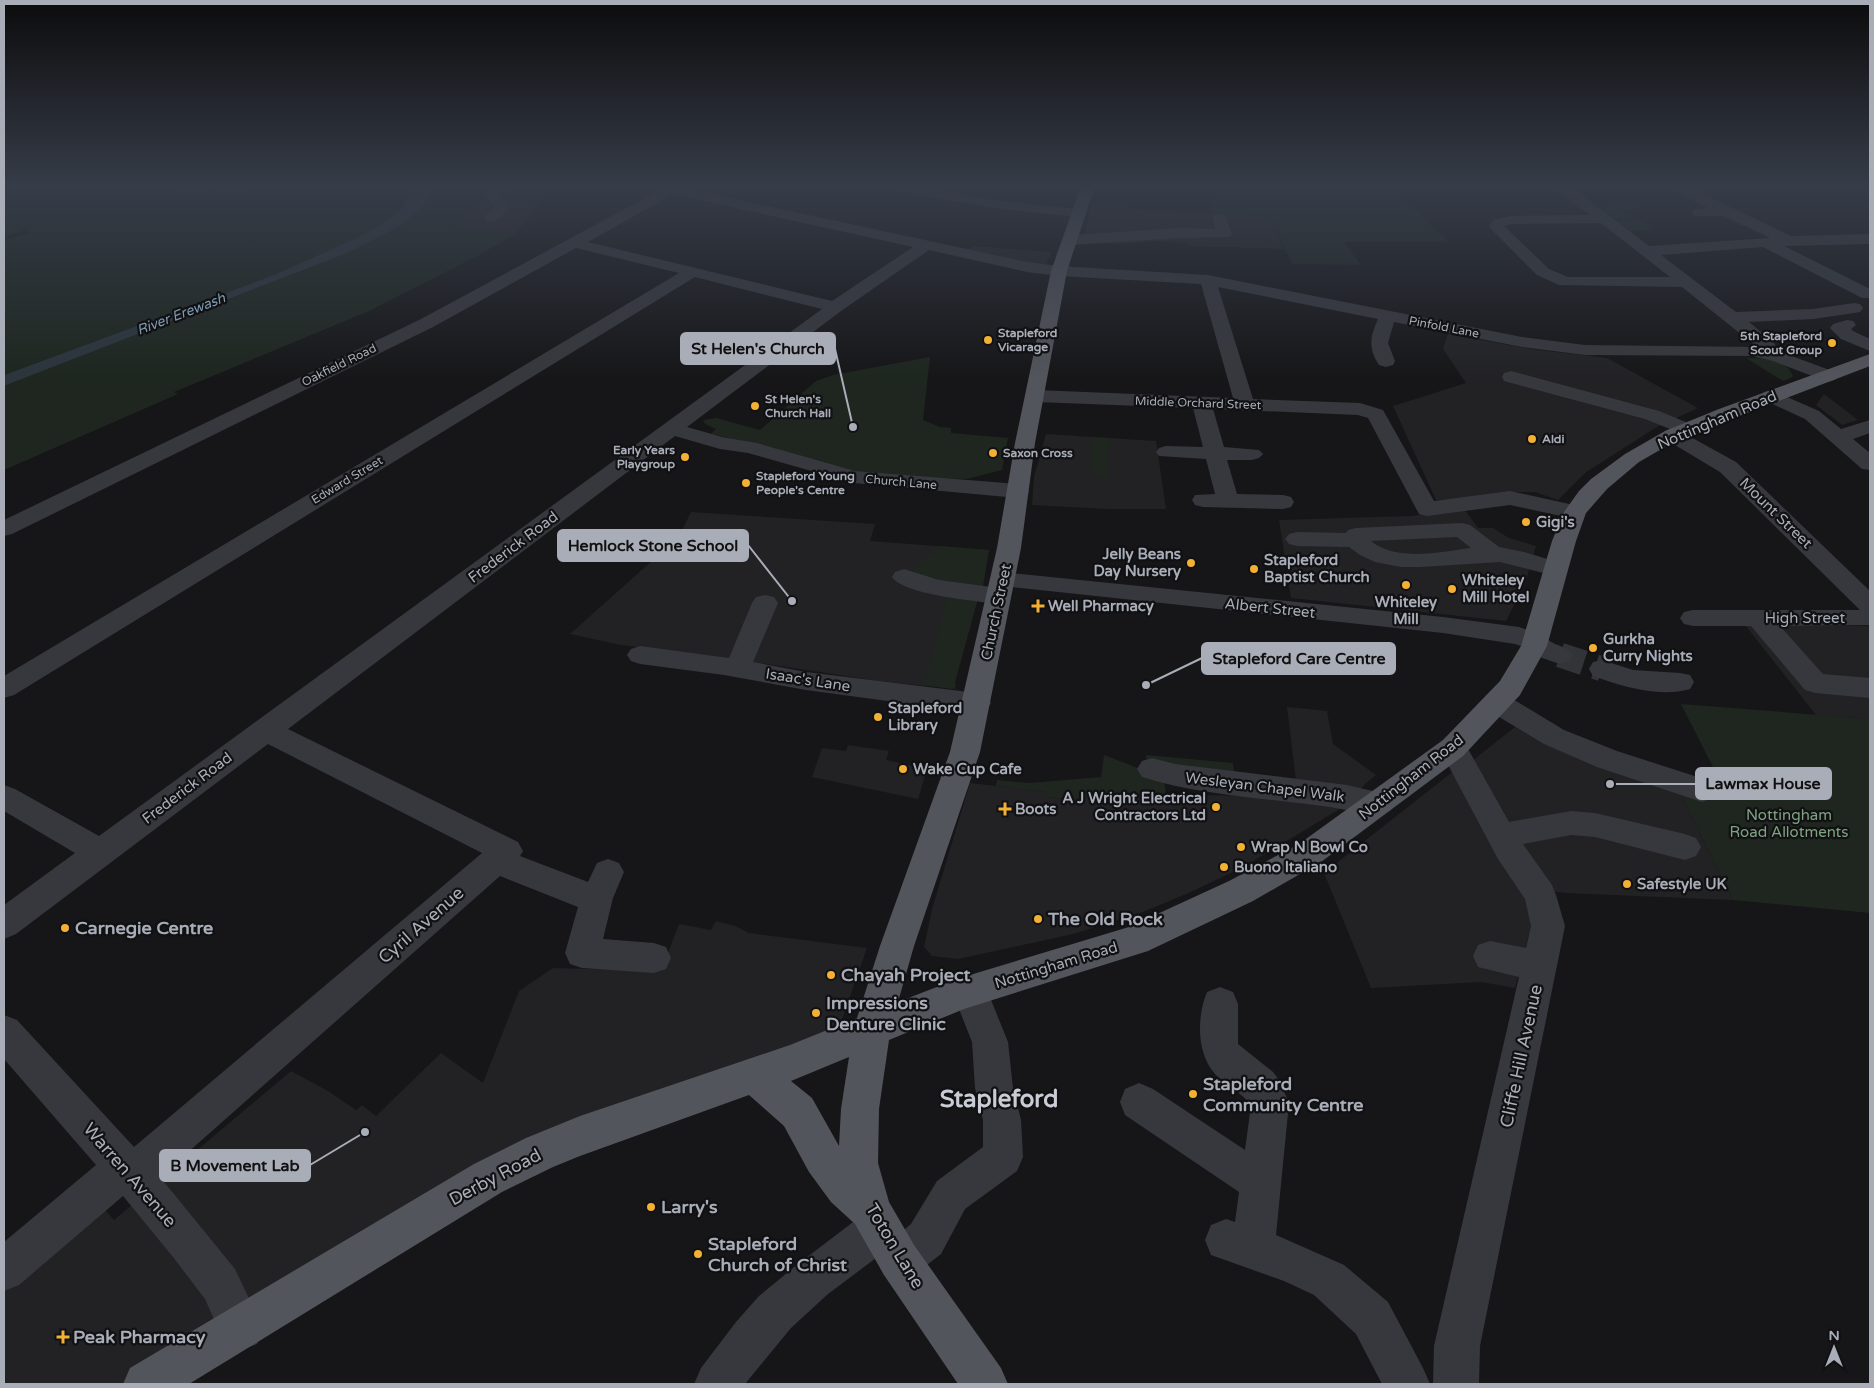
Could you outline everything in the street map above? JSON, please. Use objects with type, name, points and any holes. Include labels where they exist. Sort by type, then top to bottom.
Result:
[{"type":"main road","name":"Church Street","points":[[872,1030],[897,946],[966,752],[1001,588],[1025,443],[1036,396],[1059,271],[1067,251]]},
{"type":"main road","name":"Nottingham Road","points":[[872,1030],[970,991],[1106,950],[1179,921],[1241,891],[1310,853],[1453,748],[1510,688],[1543,647],[1556,569],[1576,512],[1587,496],[1611,473],[1632,458],[1679,432],[1870,360]]},
{"type":"main road","name":"Derby Road","points":[[146,1384],[488,1178],[580,1136],[790,1063],[872,1030]]},
{"type":"main road","name":"Toton Lane","points":[[872,1030],[858,1133],[858,1163],[883,1232],[985,1384]]},
{"type":"main road","points":[[751,1075],[764,1082],[798,1112],[823,1158],[845,1188],[883,1232]]},
{"type":"street","name":"Oakfield Road","points":[[4,529],[426,323],[560,251]]},
{"type":"street","points":[[605,251],[835,308]]},
{"type":"street","name":"Frederick Road","points":[[101,853],[835,308],[918,251]]},
{"type":"street","name":"Pinfold Lane","points":[[951,251],[1013,265],[1059,271],[1138,251]]},
{"type":"street","name":"Pinfold Lane","points":[[1149,251],[1208,280],[1522,342],[1585,350],[1651,352],[1733,350],[1770,354],[1799,363],[1828,376]]},
{"type":"street","points":[[1521,251],[1543,272],[1565,282],[1686,282]]},
{"type":"street","points":[[1644,251],[1764,342],[1770,354]]},
{"type":"street","points":[[1781,251],[1851,286],[1869,289]]},
{"type":"street","name":"Edward Street","points":[[4,688],[692,273]]},
{"type":"street","points":[[1208,280],[1245,405]]},
{"type":"street","points":[[1368,294],[1385,316],[1378,340],[1378,346],[1384,358],[1404,355]]},
{"type":"street","points":[[1407,320],[1408,314],[1396,304],[1444,314]]},
{"type":"street","points":[[1731,317],[1812,314],[1854,308]]},
{"type":"street","points":[[1462,330],[1467,311]]},
{"type":"street","points":[[1847,325],[1838,328],[1847,335],[1870,346]]},
{"type":"street","name":"Mount Street","points":[[1511,377],[1652,415],[1679,432],[1728,468],[1870,605]]},
{"type":"street","name":"Middle Orchard Street","points":[[1036,396],[1360,409],[1376,414],[1427,509],[1510,498],[1576,512]]},
{"type":"street","points":[[1771,396],[1812,415],[1870,464]]},
{"type":"street","points":[[1201,403],[1228,501]]},
{"type":"street","points":[[1840,437],[1870,426]]},
{"type":"street","name":"Church Lane","points":[[671,430],[720,443],[750,448],[854,477],[1018,491]]},
{"type":"street","points":[[1166,452],[1252,454]]},
{"type":"street","points":[[1203,500],[1283,502]]},
{"type":"street","points":[[1297,539],[1355,540],[1361,547],[1372,552],[1389,558],[1412,561],[1494,554],[1514,557],[1556,569]]},
{"type":"street","name":"Albert Street","points":[[904,577],[922,584],[1001,588],[1443,625],[1518,636],[1543,647]]},
{"type":"street","points":[[725,672],[765,603]]},
{"type":"street","name":"High Street","points":[[1693,618],[1870,617]]},
{"type":"street","points":[[1749,618],[1815,683],[1870,688]]},
{"type":"street","name":"Isaac's Lane","points":[[640,655],[725,672],[977,703]]},
{"type":"street","points":[[1602,669],[1631,679],[1680,682]]},
{"type":"street","points":[[1496,702],[1554,737],[1608,759],[1702,790]]},
{"type":"street","points":[[265,730],[507,851],[496,861],[566,890],[602,885],[582,953],[654,958]]},
{"type":"street","name":"Cliffe Hill Avenue","points":[[1453,748],[1501,836],[1540,894],[1548,926],[1457,1346],[1456,1384]]},
{"type":"street","name":"Wesleyan Chapel Walk","points":[[1152,770],[1175,775],[1328,794],[1379,803]]},
{"type":"street","points":[[4,797],[101,853],[4,924]]},
{"type":"street","points":[[1501,836],[1571,823],[1595,825],[1685,847]]},
{"type":"street","name":"Cyril Avenue","points":[[4,1270],[128,1171],[496,861]]},
{"type":"street","points":[[1490,956],[1540,966]]},
{"type":"street","points":[[717,1384],[754,1335],[775,1312],[806,1285],[883,1232],[926,1238],[951,1195],[1003,1157],[1002,1120],[994,1088],[990,1042],[970,991]]},
{"type":"street","points":[[1220,1004],[1219,1037],[1223,1055],[1261,1085],[1270,1103],[1261,1182],[1240,1245],[1291,1262],[1328,1280],[1343,1292],[1372,1318],[1407,1384]]},
{"type":"street","name":"Warren Avenue","points":[[4,1032],[128,1171],[188,1242],[220,1284],[241,1328]]},
{"type":"street","points":[[1139,1102],[1232,1165],[1261,1182]]},
{"type":"shaded area","points":[[971,251],[1052,252],[1045,266]]},
{"type":"shaded area","points":[[1448,334],[1530,349],[1607,358],[1698,408],[1655,428],[1585,473],[1558,500],[1535,492],[1511,492],[1485,498],[1436,500],[1393,406],[1466,383],[1443,349]]},
{"type":"shaded area","points":[[1824,394],[1858,420],[1842,425],[1816,405]]},
{"type":"shaded area","points":[[1046,434],[1156,441],[1166,509],[1108,509],[1032,505],[1034,477]]},
{"type":"shaded area","points":[[1464,509],[1478,528],[1493,528],[1509,538],[1536,546],[1526,581],[1506,621],[1291,598],[1279,520],[1411,516]]},
{"type":"shaded area","points":[[691,512],[875,524],[870,541],[989,550],[980,600],[977,602],[955,681],[955,689],[879,681],[720,657],[621,645],[570,634],[663,551],[672,550]]},
{"type":"shaded area","points":[[1745,625],[1870,626],[1870,719],[1816,715]]},
{"type":"shaded area","points":[[1287,707],[1327,711],[1333,744],[1376,775],[1366,783],[1348,804],[1245,866],[1191,892],[1140,913],[1073,934],[958,959],[932,956],[924,947],[932,909],[970,783],[1047,792],[1045,797],[1103,802],[1102,793],[1298,797]]},
{"type":"shaded area","points":[[1515,727],[1536,739],[1679,791],[1733,900],[1566,893],[1522,888],[1528,901],[1531,927],[1515,988],[1481,982],[1371,988],[1324,873],[1451,773],[1472,761]]},
{"type":"shaded area","points":[[848,745],[889,751],[886,760],[927,769],[918,799],[812,777],[822,748],[846,751]]},
{"type":"shaded area","points":[[716,921],[735,926],[749,933],[867,948],[839,1028],[274,1292],[126,1384],[4,1384],[4,1250],[83,1184],[114,1220],[291,1071],[328,1091],[356,1110],[362,1105],[376,1116],[441,1053],[483,1083],[519,991],[553,968],[661,971],[679,924],[711,930]]},
{"type":"green space","points":[[4,251],[332,251],[274,275],[4,375]]},
{"type":"green space","points":[[350,251],[487,251],[369,311],[174,392],[178,394],[4,470],[4,386]]},
{"type":"green space","points":[[1286,251],[1350,251],[1361,265],[1292,264]]},
{"type":"green space","points":[[930,357],[923,420],[940,427],[951,428],[951,433],[1008,438],[1002,470],[967,479],[878,477],[794,456],[775,448],[711,434],[716,429],[705,424],[703,420],[716,418],[760,430],[816,381],[833,375]]},
{"type":"green space","points":[[1746,358],[1766,359],[1780,363],[1786,366],[1793,377],[1783,381]]},
{"type":"green space","points":[[1092,437],[1109,438],[1108,477],[1092,476]]},
{"type":"green space","points":[[940,546],[989,550],[983,587],[918,577],[910,573]]},
{"type":"green space","points":[[951,595],[980,600],[977,602],[955,682],[956,686],[953,689],[924,685],[947,598],[950,598]]},
{"type":"green space","name":"Nottingham Road Allotments","points":[[1681,704],[1870,719],[1870,913],[1733,900],[1679,791],[1698,783],[1720,781]]},
{"type":"green space","points":[[1104,755],[1164,778],[1166,796],[1102,793],[1103,803],[1045,797],[1046,792],[996,786],[997,780],[1029,783],[1101,777]]},
{"type":"green space","points":[[1146,755],[1233,763],[1234,772],[1147,763]]},
{"type":"water","name":"River Erewash","points":[[329,251],[351,251],[4,386],[4,375],[274,275]]},
{"type":"tunnel","points":[[1560,655],[1602,669]]},
{"type":"place","name":"Stapleford Vicarage","points":[[988,340]]},
{"type":"place","name":"5th Stapleford Scout Group","points":[[1832,343]]},
{"type":"place","name":"St Helen's Church Hall","points":[[755,406]]},
{"type":"place","name":"St Helen's Church","points":[[853,427]]},
{"type":"place","name":"Aldi","points":[[1532,439]]},
{"type":"place","name":"Saxon Cross","points":[[993,453]]},
{"type":"place","name":"Early Years Playgroup","points":[[685,457]]},
{"type":"place","name":"Stapleford Young People's Centre","points":[[746,483]]},
{"type":"place","name":"Gigi's","points":[[1526,522]]},
{"type":"place","name":"Jelly Beans Day Nursery","points":[[1191,563]]},
{"type":"place","name":"Stapleford Baptist Church","points":[[1254,569]]},
{"type":"place","name":"Whiteley Mill","points":[[1406,585]]},
{"type":"place","name":"Whiteley Mill Hotel","points":[[1452,589]]},
{"type":"place","name":"Hemlock Stone School","points":[[792,601]]},
{"type":"place","name":"Well Pharmacy","points":[[1038,606]]},
{"type":"place","name":"Gurkha Curry Nights","points":[[1593,648]]},
{"type":"place","name":"Stapleford Care Centre","points":[[1146,685]]},
{"type":"place","name":"Stapleford Library","points":[[878,717]]},
{"type":"place","name":"Wake Cup Cafe","points":[[903,769]]},
{"type":"place","name":"Lawmax House","points":[[1610,784]]},
{"type":"place","name":"A J Wright Electrical Contractors Ltd","points":[[1216,807]]},
{"type":"place","name":"Boots","points":[[1005,809]]},
{"type":"place","name":"Wrap N Bowl Co","points":[[1241,847]]},
{"type":"place","name":"Buono Italiano","points":[[1224,867]]},
{"type":"place","name":"Safestyle UK","points":[[1627,884]]},
{"type":"place","name":"The Old Rock","points":[[1038,919]]},
{"type":"place","name":"Carnegie Centre","points":[[65,928]]},
{"type":"place","name":"Chayah Project","points":[[831,975]]},
{"type":"place","name":"Impressions Denture Clinic","points":[[816,1013]]},
{"type":"place","name":"Stapleford Community Centre","points":[[1193,1094]]},
{"type":"place","name":"B Movement Lab","points":[[365,1132]]},
{"type":"place","name":"Larry's","points":[[651,1207]]},
{"type":"place","name":"Stapleford Church of Christ","points":[[698,1254]]},
{"type":"place","name":"Peak Pharmacy","points":[[63,1337]]},
{"type":"district","name":"Stapleford","points":[[999,1099]]}]
